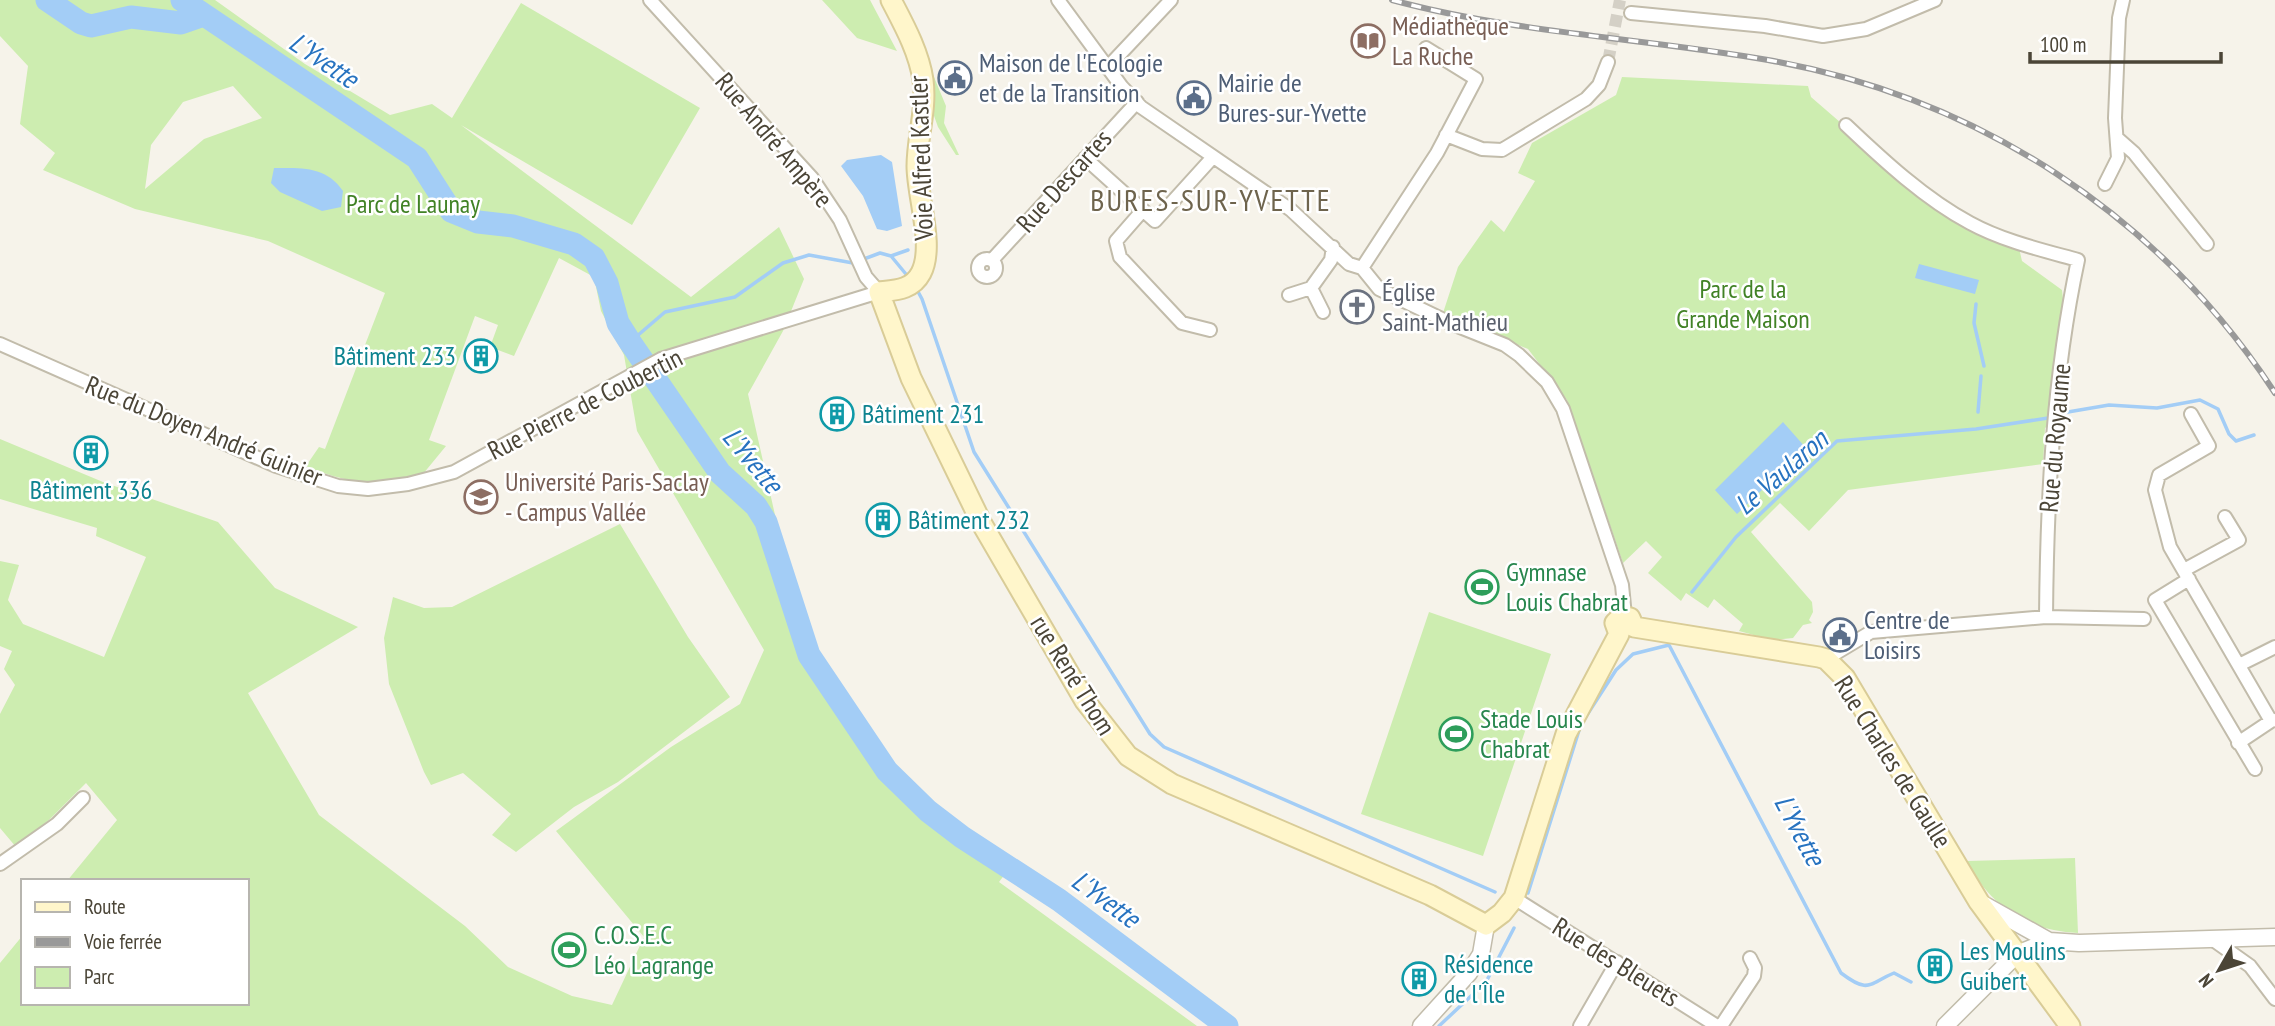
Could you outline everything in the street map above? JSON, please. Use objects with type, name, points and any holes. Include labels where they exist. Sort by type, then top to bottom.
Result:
[{"type":"main road","name":"Voie Alfred Kastler","points":[[879,292],[912,283],[924,264],[925,234],[917,168],[924,108],[923,79],[912,43],[891,0]]},
{"type":"main road","name":"rue René Thom","points":[[879,292],[912,382],[982,524],[1085,701],[1118,745],[1138,764],[1172,784],[1430,895],[1486,925]]},
{"type":"main road","name":"Rue Charles de Gaulle","points":[[1626,626],[1826,659],[1845,678],[1979,902],[2070,1026]]},
{"type":"main road","points":[[1486,925],[1502,913],[1514,898],[1566,734],[1626,626]]},
{"type":"street","name":"Rue André Ampère","points":[[650,0],[812,178],[840,220],[859,261],[879,292]]},
{"type":"street","points":[[1058,0],[1107,68],[1139,105],[1292,210],[1349,264],[1362,268],[1384,292],[1505,345],[1531,363],[1547,382],[1563,409],[1625,594],[1626,626]]},
{"type":"street","points":[[1107,68],[1171,0]]},
{"type":"street","points":[[1630,13],[1765,26],[1823,36],[1843,35],[1877,25],[1935,0]]},
{"type":"street","points":[[2105,184],[2118,158],[2118,31],[2123,0]]},
{"type":"street","points":[[1362,268],[1446,135],[1476,79],[1426,48]]},
{"type":"street","points":[[1446,135],[1482,149],[1502,150],[1587,99],[1600,85],[1608,62]]},
{"type":"street","name":"Rue Descartes","points":[[992,260],[1085,158],[1139,105]]},
{"type":"street","name":"Rue du Royaume","points":[[1846,125],[1922,191],[1970,223],[2023,244],[2078,260],[2065,323],[2053,428],[2047,508],[2046,617]]},
{"type":"street","points":[[2117,138],[2134,153],[2207,244]]},
{"type":"street","points":[[1085,158],[1155,221],[1213,157]]},
{"type":"street","points":[[1143,210],[1116,242],[1120,257],[1182,323],[1210,330]]},
{"type":"street","points":[[1289,295],[1311,288],[1331,260],[1333,247]]},
{"type":"street","points":[[1311,288],[1323,312]]},
{"type":"street","name":"Rue Pierre de Coubertin","points":[[454,471],[661,359],[879,292]]},
{"type":"street","name":"Rue du Doyen André Guinier","points":[[0,344],[276,466],[338,486],[368,489],[408,484],[454,471]]},
{"type":"street","points":[[2191,414],[2210,446],[2158,475],[2155,490],[2171,547],[2273,720],[2238,743]]},
{"type":"street","points":[[2225,517],[2239,540],[2155,600],[2255,769]]},
{"type":"street","points":[[1826,659],[1871,632],[2046,617],[2144,619]]},
{"type":"street","points":[[2239,665],[2275,647]]},
{"type":"street","points":[[0,864],[57,824],[83,798]]},
{"type":"street","name":"Rue des Bleuets","points":[[1514,898],[1719,1026]]},
{"type":"street","points":[[1979,902],[2049,941],[2080,943],[2275,937]]},
{"type":"street","points":[[1422,1026],[1469,973],[1481,954],[1486,925]]},
{"type":"street","points":[[2017,954],[2019,941],[2029,932]]},
{"type":"street","points":[[2212,939],[2250,966],[2275,999]]},
{"type":"street","points":[[1945,1026],[2017,954],[2049,941]]},
{"type":"street","points":[[1719,1026],[1754,976],[1755,968],[1750,958]]},
{"type":"street","points":[[1580,1026],[1617,962]]},
{"type":"green space","name":"Parc de Launay","points":[[0,0],[215,0],[305,64],[390,115],[432,104],[452,118],[521,3],[700,108],[632,225],[461,125],[691,297],[779,227],[804,279],[783,331],[748,394],[775,515],[820,683],[878,769],[940,827],[1005,874],[999,882],[1197,1026],[0,1026],[0,963],[21,937],[21,1005],[248,1005],[248,879],[69,879],[117,820],[86,783],[50,819],[16,847],[0,828],[0,714],[15,685],[4,669],[12,651],[0,646],[0,561],[19,565],[8,600],[23,624],[104,657],[146,557],[96,536],[97,528],[0,499],[0,439],[103,482],[218,522],[275,588],[358,627],[248,693],[319,815],[465,926],[508,967],[572,996],[612,1005],[644,937],[556,831],[671,747],[740,704],[764,650],[637,431],[624,355],[601,311],[594,277],[559,258],[514,356],[490,347],[498,325],[475,316],[429,440],[446,446],[423,474],[364,481],[323,473],[306,466],[319,447],[325,449],[385,293],[268,241],[135,209],[43,170],[55,153],[20,124],[28,66],[0,36]],"holes":[[[233,86],[262,118],[204,139],[145,189],[151,145],[183,102]]]},
{"type":"green space","points":[[822,0],[870,0],[897,51],[857,38]]},
{"type":"green space","points":[[929,65],[946,106],[944,123],[959,155],[956,155],[938,127],[933,113]]},
{"type":"green space","name":"Parc de la Grande Maison","points":[[1622,77],[1808,86],[1811,97],[1937,206],[2019,248],[2022,261],[2062,290],[2064,308],[2052,422],[2045,428],[2043,464],[1848,490],[1809,531],[1780,503],[1751,532],[1812,602],[1813,612],[1809,620],[1812,623],[1803,625],[1793,638],[1772,640],[1739,631],[1743,624],[1714,599],[1708,608],[1686,593],[1681,601],[1648,573],[1662,557],[1646,541],[1623,563],[1567,400],[1528,349],[1443,313],[1458,267],[1491,220],[1504,232],[1535,181],[1518,173],[1532,143],[1616,95]]},
{"type":"green space","points":[[620,524],[688,637],[730,697],[618,782],[574,807],[516,852],[492,835],[511,814],[463,773],[431,785],[424,772],[389,684],[384,638],[393,597],[424,608],[452,607]]},
{"type":"green space","name":"Stade Louis Chabrat","points":[[1429,612],[1551,654],[1483,856],[1361,814]]},
{"type":"green space","points":[[2075,858],[2078,933],[2042,927],[2012,913],[1987,891],[1967,861]]},
{"type":"water","points":[[881,155],[892,162],[902,226],[887,231],[877,229],[863,196],[841,166],[847,160]]},
{"type":"water","points":[[274,168],[313,170],[329,177],[343,191],[341,207],[322,211],[280,192],[271,183]]},
{"type":"water","points":[[1919,264],[1979,280],[1975,294],[1915,278]]},
{"type":"water","points":[[1783,422],[1806,448],[1737,514],[1715,490]]},
{"type":"waterway","points":[[47,0],[81,23],[91,26],[131,17],[181,23],[204,15]]},
{"type":"waterway","name":"L'Yvette","points":[[182,0],[417,158],[451,211],[478,222],[513,226],[574,244],[594,258],[607,283],[618,323],[630,342],[720,473],[756,506],[766,522],[809,655],[887,771],[928,811],[962,837],[1059,900],[1227,1026]]},
{"type":"waterway","points":[[891,256],[908,250]]},
{"type":"waterway","points":[[630,342],[665,312],[735,297],[783,263],[809,255],[853,263],[880,253],[891,256],[910,279]]},
{"type":"waterway","points":[[916,288],[974,452],[1150,734],[1164,747],[1495,892]]},
{"type":"waterway","points":[[1976,304],[1974,323],[1984,366]]},
{"type":"waterway","points":[[1978,412],[1981,376]]},
{"type":"waterway","name":"Le Vaularon","points":[[2062,413],[2109,405],[2157,408],[2200,400],[2218,409],[2229,434],[2236,441],[2254,435]]},
{"type":"waterway","name":"Le Vaularon","points":[[1692,592],[1736,537],[1837,441],[1976,429],[2048,418]]},
{"type":"waterway","name":"L'Yvette","points":[[1585,718],[1616,670],[1633,654],[1669,645],[1841,973],[1864,985],[1894,973],[1911,982]]},
{"type":"waterway","name":"Le Vaularon","points":[[1528,893],[1581,724]]},
{"type":"waterway","name":"Le Vaularon","points":[[1439,1026],[1486,982],[1514,928]]},
{"type":"tunnel","points":[[1608,62],[1620,0]]},
{"type":"railway","points":[[1392,0],[1532,28],[1768,60],[1845,78],[1919,103],[1990,135],[2056,174],[2119,219],[2176,271],[2228,329],[2275,393]]},
{"type":"place","name":"Médiathèque La Ruche","points":[[1368,41]]},
{"type":"place","name":"Maison de l'Ecologie et de la Transition","points":[[955,78]]},
{"type":"place","name":"Mairie de Bures-sur-Yvette","points":[[1194,98]]},
{"type":"place","name":"Église Saint-Mathieu","points":[[1357,307]]},
{"type":"place","name":"Bâtiment 233","points":[[481,356]]},
{"type":"place","name":"Bâtiment 231","points":[[837,414]]},
{"type":"place","name":"Bâtiment 336","points":[[91,453]]},
{"type":"place","name":"Université Paris-Saclay - Campus Vallée","points":[[481,497]]},
{"type":"place","name":"Bâtiment 232","points":[[883,520]]},
{"type":"place","name":"Gymnase Louis Chabrat","points":[[1482,587]]},
{"type":"place","name":"Centre de Loisirs","points":[[1840,635]]},
{"type":"place","name":"Stade Louis Chabrat","points":[[1456,734]]},
{"type":"place","name":"C.O.S.E.C Léo Lagrange","points":[[569,950]]},
{"type":"place","name":"Les Moulins Guibert","points":[[1935,966]]},
{"type":"place","name":"Résidence de l'Île","points":[[1419,979]]},
{"type":"district","name":"BURES-SUR-YVETTE","points":[[1211,201]]}]
